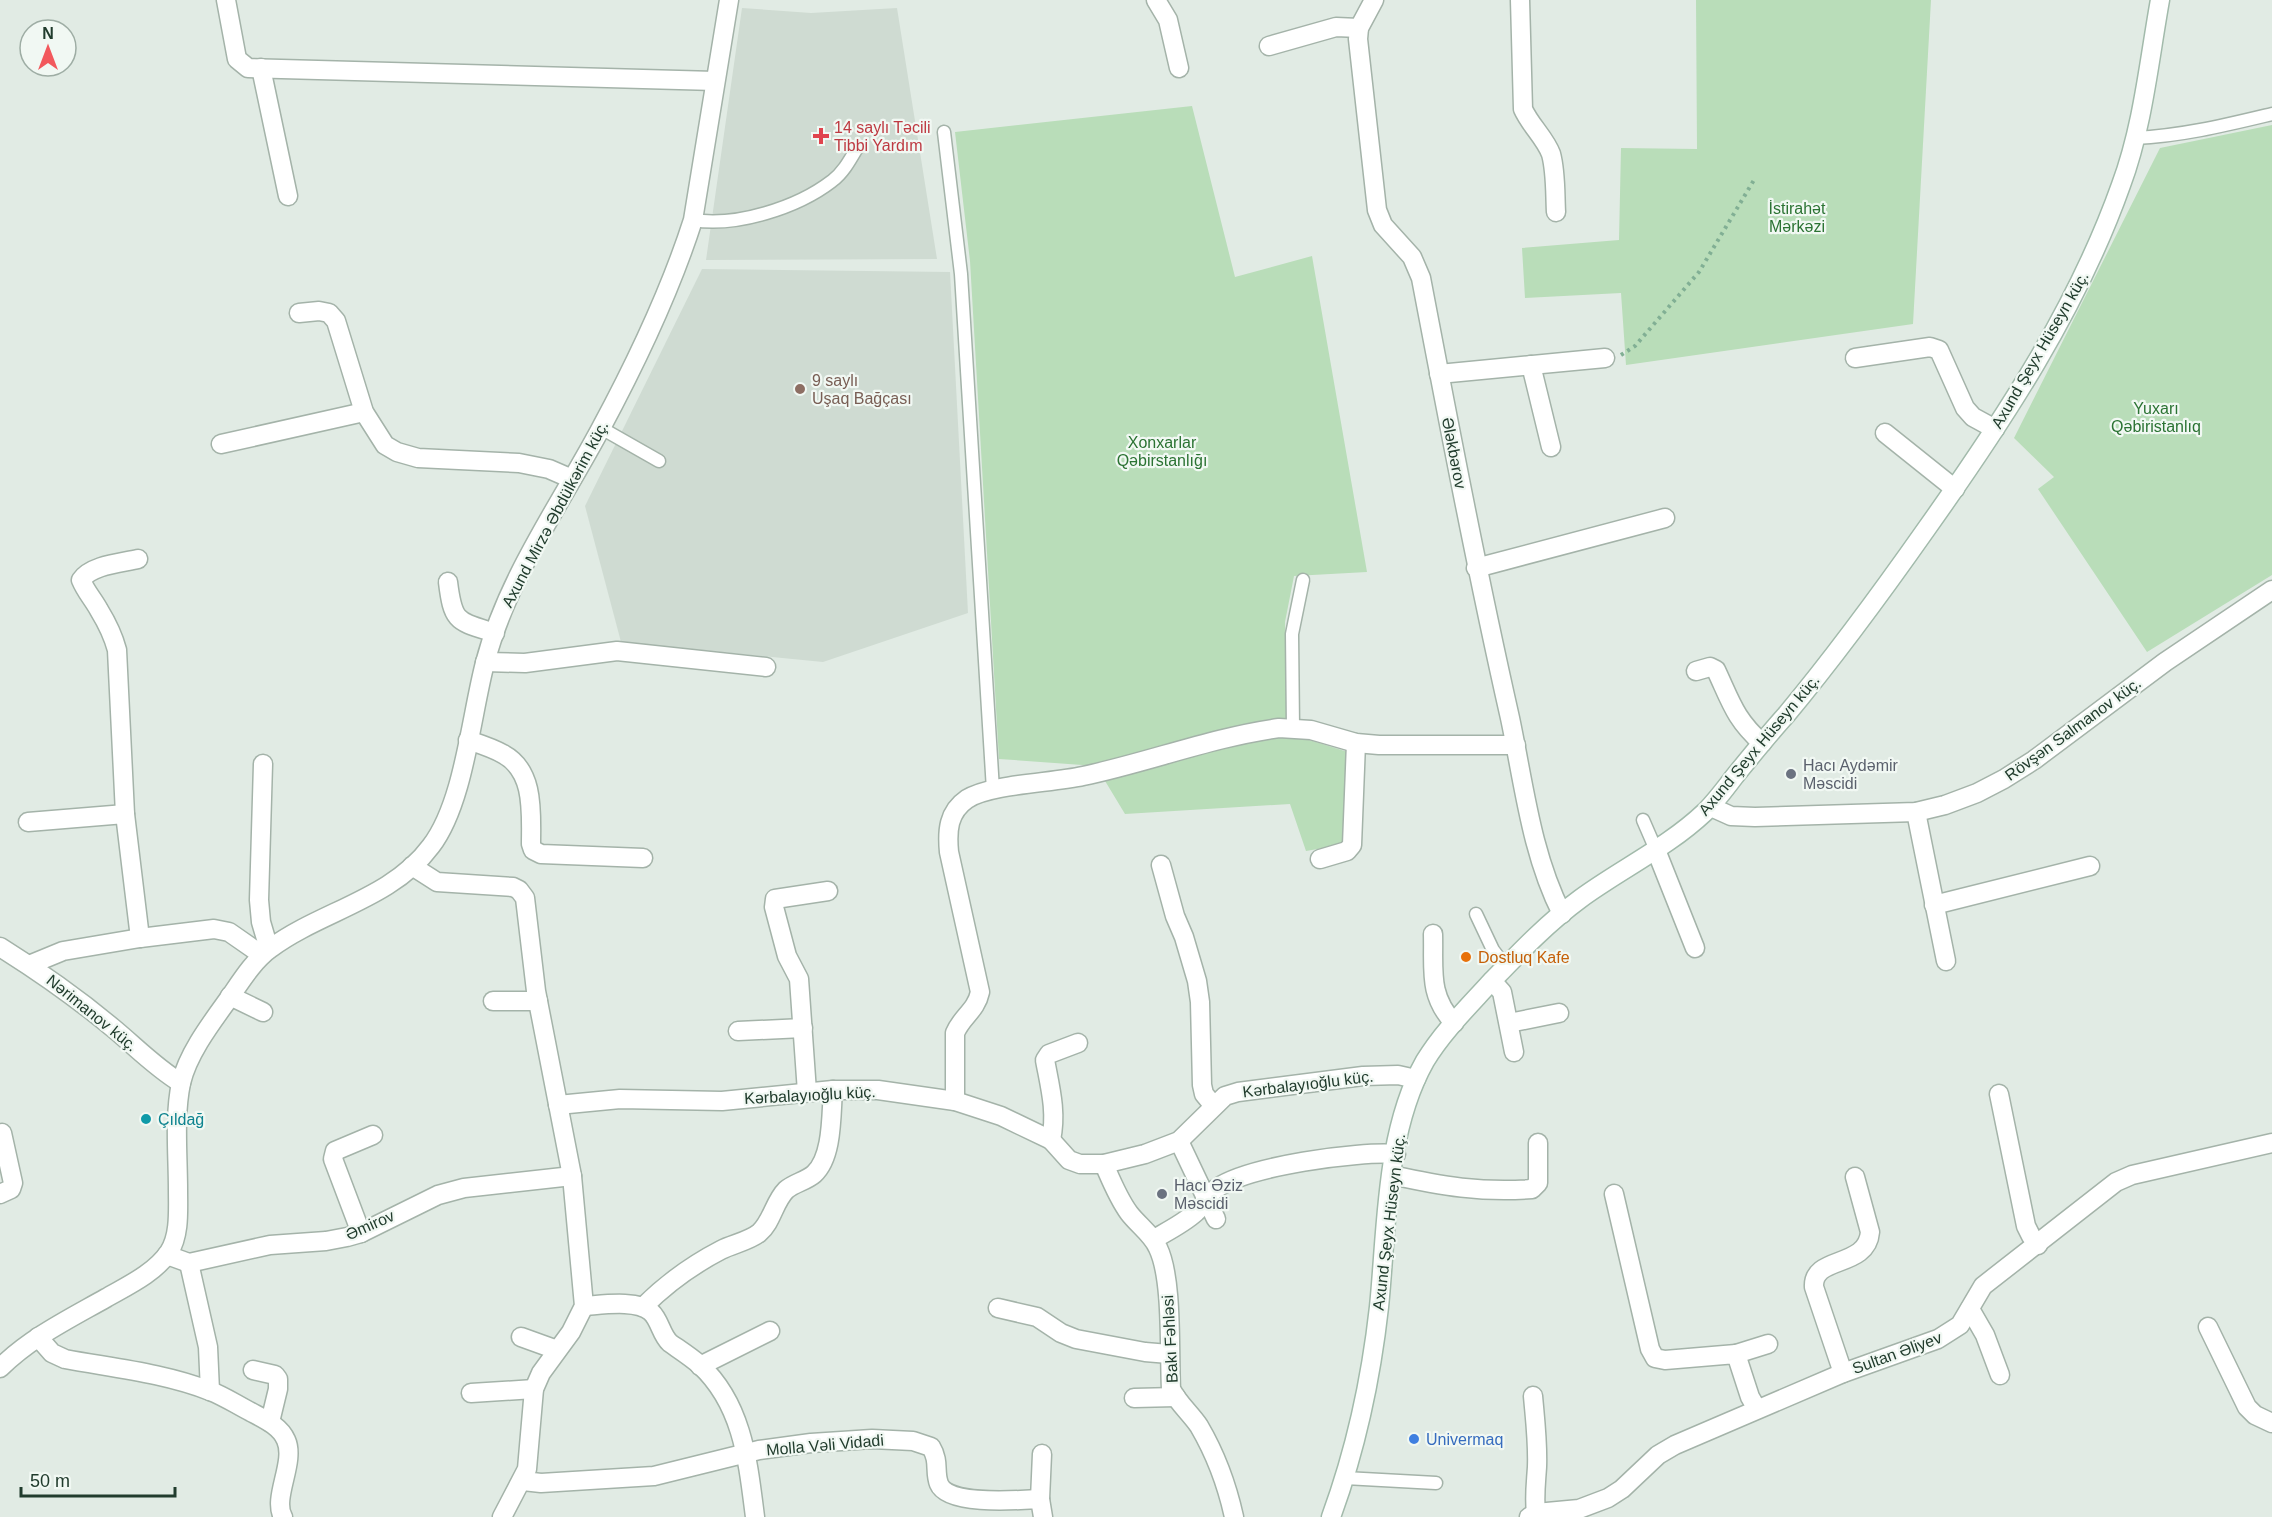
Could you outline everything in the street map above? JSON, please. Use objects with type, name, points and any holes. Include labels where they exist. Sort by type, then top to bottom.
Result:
[{"type":"street","points":[[226,0],[237,59],[248,68],[715,81]]},
{"type":"street","name":"Axund Mirzə Əbdülkərim küç.","points":[[168,1255],[178,1217],[178,1107],[181,1083],[193,1054],[230,996],[266,952],[306,926],[386,886],[412,866],[431,846],[444,825],[454,796],[485,662],[518,576],[601,428],[661,307],[693,220],[729,0]]},
{"type":"street","points":[[1156,0],[1168,20],[1179,68]]},
{"type":"street","points":[[1269,46],[1336,27],[1359,28],[1374,0]]},
{"type":"street","points":[[1520,0],[1523,109],[1550,152],[1556,212]]},
{"type":"street","name":"Axund Şeyx Hüseyn küç.","points":[[1331,1517],[1345,1478],[1370,1375],[1396,1154],[1408,1101],[1427,1058],[1454,1023],[1492,981],[1562,914],[1691,825],[1711,807],[1821,673],[1867,613],[1955,489],[1995,429],[2054,330],[2090,261],[2124,178],[2135,138],[2160,0]]},
{"type":"street","name":"Ələkbərov","points":[[1359,28],[1377,210],[1383,225],[1412,257],[1421,278],[1476,568],[1516,744],[1536,846],[1550,892],[1562,914]]},
{"type":"street","points":[[261,68],[288,196]]},
{"type":"street","points":[[298,314],[319,311],[329,313],[336,321],[364,412],[373,430],[385,445],[397,452],[418,458],[519,463],[549,469],[572,479]]},
{"type":"street","points":[[1855,358],[1930,347],[1939,350],[1965,408],[1973,417],[1995,429]]},
{"type":"street","points":[[1439,374],[1605,358]]},
{"type":"street","points":[[1531,365],[1551,447]]},
{"type":"street","points":[[221,444],[364,412]]},
{"type":"street","points":[[1885,433],[1955,489]]},
{"type":"street","points":[[1476,568],[1665,518]]},
{"type":"street","points":[[138,559],[99,568],[86,574],[81,580],[86,593],[98,608],[112,633],[117,650],[124,814],[140,938]]},
{"type":"street","points":[[448,582],[451,606],[456,617],[464,623],[495,633]]},
{"type":"street","name":"Rövşən Salmanov küç.","points":[[1711,807],[1731,816],[1755,817],[1916,812],[1945,805],[1977,793],[2004,779],[2201,636],[2272,590]]},
{"type":"street","points":[[485,662],[525,663],[617,651],[766,667]]},
{"type":"street","points":[[1696,671],[1710,667],[1716,670],[1738,718],[1745,728],[1762,743]]},
{"type":"street","points":[[955,1101],[955,1033],[958,1024],[977,1005],[980,992],[949,852],[948,836],[951,816],[958,806],[977,794],[993,790],[1083,776],[1265,730],[1293,728],[1356,743],[1379,745],[1516,744]]},
{"type":"street","points":[[468,740],[505,754],[524,775],[531,798],[533,850],[541,854],[643,858]]},
{"type":"street","points":[[1320,859],[1347,851],[1352,846],[1356,743]]},
{"type":"street","points":[[263,764],[260,900],[266,952]]},
{"type":"street","points":[[1916,812],[1946,961]]},
{"type":"street","points":[[28,822],[124,814]]},
{"type":"street","points":[[1656,850],[1695,948]]},
{"type":"street","points":[[1161,865],[1175,916],[1195,970],[1200,1002],[1202,1085],[1204,1094],[1213,1106]]},
{"type":"street","points":[[412,866],[437,882],[513,887],[519,890],[525,898],[538,1001],[572,1176],[584,1306],[571,1332],[541,1373],[534,1389],[527,1469],[523,1481],[502,1517]]},
{"type":"street","points":[[1934,904],[2090,866]]},
{"type":"street","points":[[807,1092],[799,979],[787,956],[774,907],[775,899],[828,891]]},
{"type":"street","points":[[29,965],[63,951],[214,929],[229,932],[266,952]]},
{"type":"street","points":[[1433,934],[1435,990],[1443,1011],[1454,1023]]},
{"type":"street","name":"Nərimanov küç.","points":[[0,947],[61,986],[157,1068],[181,1083]]},
{"type":"street","points":[[1492,981],[1502,993],[1514,1052]]},
{"type":"street","points":[[230,996],[263,1012]]},
{"type":"street","points":[[494,1001],[538,1001]]},
{"type":"street","points":[[1509,1023],[1559,1013]]},
{"type":"street","points":[[738,1031],[803,1028]]},
{"type":"street","points":[[1051,1140],[1055,1123],[1054,1108],[1045,1060],[1049,1054],[1078,1043]]},
{"type":"street","name":"Kərbalayıoğlu küç.","points":[[558,1106],[628,1099],[722,1101],[832,1090],[878,1090],[955,1101],[1000,1116],[1051,1140],[1070,1160],[1080,1164],[1104,1164],[1145,1154],[1179,1141],[1225,1095],[1259,1088],[1364,1076],[1398,1075],[1416,1079]]},
{"type":"street","points":[[643,1307],[669,1282],[687,1270],[722,1249],[758,1233],[773,1214],[786,1191],[816,1172],[824,1159],[828,1142],[832,1090]]},
{"type":"street","points":[[1999,1094],[2026,1226],[2038,1245]]},
{"type":"street","points":[[0,1194],[11,1189],[13,1184],[2,1133]]},
{"type":"street","points":[[361,1233],[333,1159],[335,1151],[373,1135]]},
{"type":"street","points":[[1179,1141],[1216,1219]]},
{"type":"street","points":[[1392,1174],[1464,1189],[1508,1191],[1532,1189],[1538,1183],[1538,1143]]},
{"type":"street","name":"Sultan Əliyev","points":[[1533,1515],[1579,1509],[1608,1498],[1622,1490],[1658,1455],[1675,1445],[1843,1373],[1938,1339],[1960,1325],[1983,1287],[2116,1182],[2132,1175],[2272,1143]]},
{"type":"street","points":[[1154,1239],[1186,1220],[1199,1210],[1216,1189],[1235,1179],[1261,1170],[1366,1153],[1396,1154]]},
{"type":"street","name":"Bakı Fəhləsi","points":[[1104,1164],[1119,1198],[1130,1214],[1154,1239],[1160,1251],[1167,1290],[1171,1389],[1198,1426],[1220,1467],[1228,1489],[1233,1517]]},
{"type":"street","name":"Əmirov","points":[[189,1263],[270,1245],[326,1242],[361,1233],[438,1195],[464,1188],[572,1176]]},
{"type":"street","points":[[1843,1373],[1814,1287],[1814,1279],[1819,1271],[1864,1250],[1869,1240],[1870,1232],[1855,1177]]},
{"type":"street","points":[[1614,1194],[1650,1349],[1655,1358],[1665,1360],[1736,1354],[1768,1344]]},
{"type":"street","points":[[0,1368],[38,1337],[138,1279],[168,1255],[189,1263],[208,1347],[210,1391]]},
{"type":"street","points":[[584,1306],[623,1303],[643,1307],[652,1312],[667,1340],[700,1366],[719,1388],[734,1411],[747,1454],[755,1517]]},
{"type":"street","points":[[998,1308],[1037,1317],[1061,1333],[1076,1339],[1145,1352],[1169,1354]]},
{"type":"street","points":[[1970,1309],[1985,1335],[2000,1375]]},
{"type":"street","points":[[2208,1327],[2247,1407],[2255,1415],[2272,1423]]},
{"type":"street","points":[[700,1366],[770,1331]]},
{"type":"street","points":[[38,1337],[52,1353],[65,1359],[163,1378],[210,1391],[270,1422],[281,1431],[289,1452],[281,1502],[283,1517]]},
{"type":"street","points":[[521,1337],[557,1350]]},
{"type":"street","points":[[1736,1354],[1750,1397],[1757,1409]]},
{"type":"street","points":[[254,1370],[275,1375],[278,1378],[278,1389],[270,1422]]},
{"type":"street","points":[[471,1393],[534,1389]]},
{"type":"street","points":[[1533,1396],[1537,1466],[1533,1515]]},
{"type":"street","points":[[1134,1398],[1176,1397]]},
{"type":"street","name":"Molla Vəli Vidadi","points":[[523,1481],[541,1483],[654,1476],[777,1447],[872,1439],[923,1443],[931,1447],[937,1458],[939,1483],[943,1489],[982,1509],[1041,1508]]},
{"type":"street","points":[[1041,1508],[1042,1454]]},
{"type":"lane","points":[[2135,138],[2162,137],[2200,131],[2272,114]]},
{"type":"lane","points":[[944,132],[961,274],[993,790]]},
{"type":"lane","points":[[693,220],[723,222],[785,207],[833,181],[847,165],[857,148]]},
{"type":"lane","points":[[601,428],[659,461]]},
{"type":"lane","points":[[1293,728],[1292,634],[1303,580]]},
{"type":"lane","points":[[1643,820],[1656,850]]},
{"type":"lane","points":[[1476,914],[1493,950],[1506,967]]},
{"type":"lane","points":[[1345,1478],[1436,1483]]},
{"type":"path","points":[[1605,358],[1619,356],[1635,346],[1699,272],[1754,180]]},
{"type":"shaded area","name":"14 saylı Təcili Tibbi Yardım","points":[[742,8],[811,13],[897,8],[937,259],[706,260]]},
{"type":"shaded area","name":"9 saylı Uşaq Bağçası","points":[[702,269],[950,272],[968,613],[823,662],[621,642],[585,506]]},
{"type":"green space","name":"İstirahət Mərkəzi","points":[[1696,0],[1931,0],[1913,324],[1626,365],[1621,293],[1525,298],[1522,248],[1619,240],[1621,148],[1697,149]]},
{"type":"green space","name":"Xonxarlar Qəbirstanlığı","points":[[1192,106],[1235,277],[1312,256],[1367,572],[1294,576],[1285,622],[1287,733],[1351,753],[1347,844],[1306,851],[1290,804],[1125,814],[1096,766],[999,759],[970,261],[955,132]]},
{"type":"green space","name":"Yuxarı Qəbiristanlıq","points":[[2272,125],[2272,575],[2147,652],[2038,489],[2054,477],[2014,438],[2160,148]]},
{"type":"place","name":"14 saylı Təcili Tibbi Yardım","points":[[821,136]]},
{"type":"place","name":"9 saylı Uşaq Bağçası","points":[[800,389]]},
{"type":"place","name":"Hacı Aydəmir Məscidi","points":[[1791,774]]},
{"type":"place","name":"Dostluq Kafe","points":[[1466,957]]},
{"type":"place","name":"Çıldağ","points":[[146,1119]]},
{"type":"place","name":"Hacı Əziz Məscidi","points":[[1162,1194]]},
{"type":"place","name":"Univermaq","points":[[1414,1439]]}]
